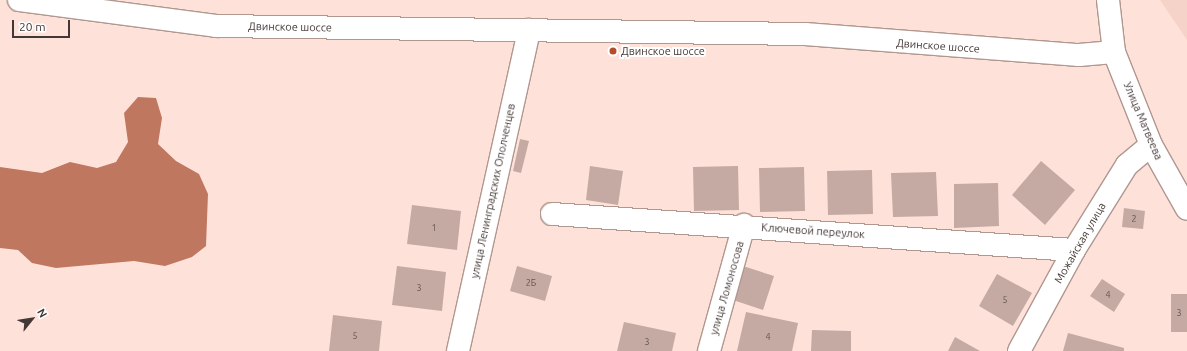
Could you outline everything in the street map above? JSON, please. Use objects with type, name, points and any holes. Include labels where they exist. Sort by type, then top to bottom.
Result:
[{"type":"street","name":"Двинское шоссе","points":[[19,0],[216,26],[805,34],[1039,53],[1114,52]]},
{"type":"street","name":"Улица Матвеева","points":[[1108,0],[1114,52],[1151,145],[1187,209]]},
{"type":"street","name":"улица Ленинградских Ополченцев","points":[[458,351],[529,30]]},
{"type":"street","name":"Можайская улица","points":[[1019,351],[1074,250],[1127,165],[1151,145]]},
{"type":"street","name":"Ключевой переулок","points":[[552,214],[744,225],[1074,250]]},
{"type":"street","name":"улица Ломоносова","points":[[709,351],[744,225]]},
{"type":"shaded area","points":[[1160,0],[1187,0],[1187,40]]},
{"type":"shaded area","points":[[138,97],[156,98],[162,118],[158,144],[176,161],[199,174],[208,194],[206,246],[192,257],[165,266],[134,261],[56,268],[32,263],[18,250],[0,248],[0,167],[42,173],[70,162],[97,168],[116,162],[128,142],[124,113]]},
{"type":"building","points":[[520,139],[529,141],[521,173],[513,171]]},
{"type":"building","points":[[1041,161],[1075,190],[1045,225],[1012,195]]},
{"type":"building","points":[[590,166],[623,171],[618,205],[586,200]]},
{"type":"building","points":[[738,166],[739,210],[694,211],[693,167]]},
{"type":"building","points":[[804,167],[805,211],[760,212],[759,168]]},
{"type":"building","points":[[872,170],[873,214],[828,215],[827,171]]},
{"type":"building","points":[[936,172],[938,216],[893,217],[891,173]]},
{"type":"building","points":[[998,183],[999,226],[954,228],[954,184]]},
{"type":"building","points":[[412,205],[461,211],[457,250],[407,244]]},
{"type":"building","points":[[1124,208],[1145,211],[1143,229],[1122,227]]},
{"type":"building","points":[[397,266],[446,272],[442,311],[392,305]]},
{"type":"building","points":[[517,266],[552,276],[545,301],[510,291]]},
{"type":"building","points":[[743,266],[774,276],[763,310],[733,300]]},
{"type":"building","points":[[997,274],[1032,293],[1013,326],[979,306]]},
{"type":"building","points":[[1102,279],[1125,294],[1114,312],[1090,296]]},
{"type":"building","points":[[1171,294],[1187,294],[1187,332],[1171,332]]},
{"type":"building","points":[[746,312],[798,323],[792,351],[737,351]]},
{"type":"building","points":[[333,315],[382,321],[379,351],[329,351]]},
{"type":"building","points":[[624,322],[676,333],[672,351],[617,351]]},
{"type":"building","points":[[812,330],[851,331],[851,351],[811,351]]},
{"type":"building","points":[[1068,333],[1124,348],[1124,351],[1063,351]]},
{"type":"building","points":[[955,337],[980,351],[948,351]]},
{"type":"place","name":"Двинское шоссе","points":[[613,51]]}]
